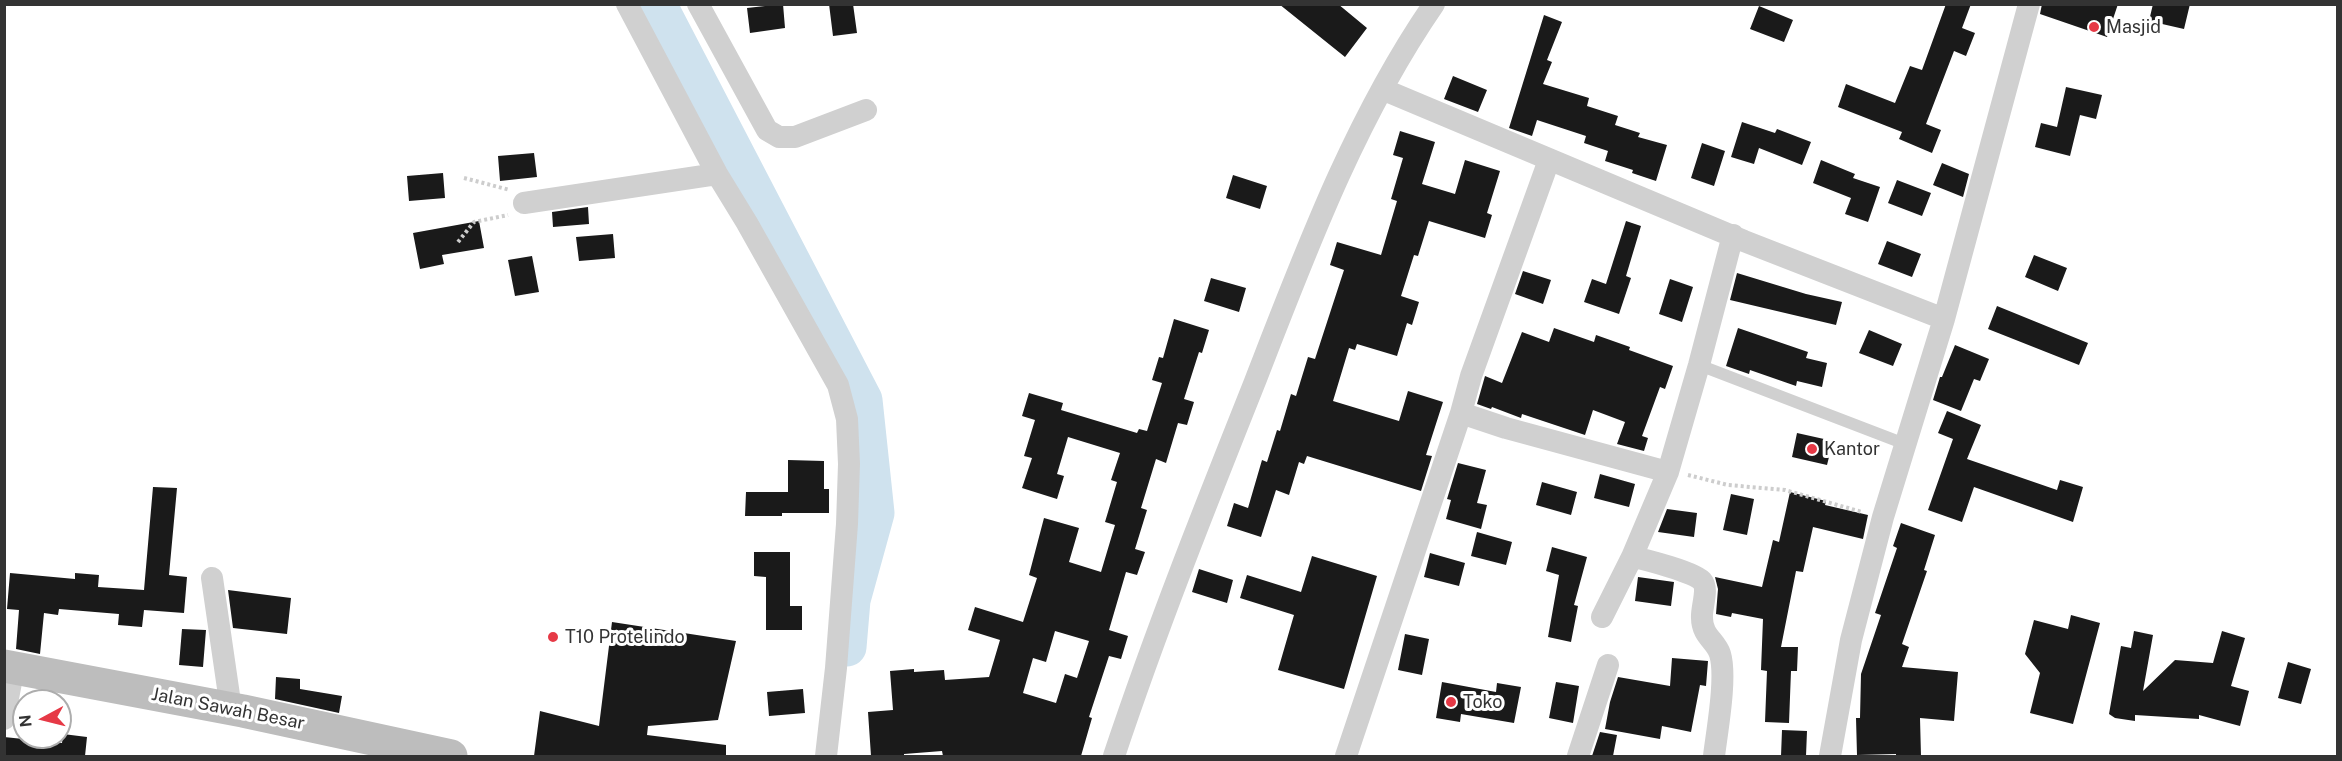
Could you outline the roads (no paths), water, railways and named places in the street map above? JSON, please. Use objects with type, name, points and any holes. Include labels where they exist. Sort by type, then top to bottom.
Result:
[{"type":"main road","name":"Jalan Sawah Besar","points":[[9,666],[231,709],[451,756]]},
{"type":"street","points":[[627,4],[717,174],[838,385],[847,419],[849,464],[847,524],[836,668],[826,756]]},
{"type":"street","points":[[698,4],[767,130],[779,136],[795,137],[866,110]]},
{"type":"street","points":[[1114,756],[1175,582],[1342,167],[1393,68],[1434,4]]},
{"type":"street","points":[[1830,756],[1851,640],[1883,518],[1944,319],[2029,4]]},
{"type":"street","points":[[1382,89],[1732,235],[1944,319]]},
{"type":"street","points":[[1346,756],[1461,413],[1471,376],[1549,160]]},
{"type":"street","points":[[524,203],[717,174]]},
{"type":"street","points":[[1602,617],[1675,473],[1699,365],[1732,235]]},
{"type":"street","points":[[1461,413],[1675,473]]},
{"type":"street","points":[[1632,557],[1649,560],[1700,578],[1705,586],[1702,619],[1704,633],[1720,653],[1721,670],[1714,756]]},
{"type":"street","points":[[212,578],[231,709]]},
{"type":"street","points":[[1578,756],[1608,665]]},
{"type":"street","points":[[4,719],[9,666]]},
{"type":"lane","points":[[1699,365],[1905,444]]},
{"type":"waterway","points":[[657,4],[863,400],[875,513],[851,600],[847,647]]},
{"type":"place","name":"Masjid","points":[[2094,27]]},
{"type":"place","name":"Kantor","points":[[1812,449]]},
{"type":"place","name":"T10 Protelindo","points":[[553,637]]},
{"type":"place","name":"Toko","points":[[1451,702]]}]
